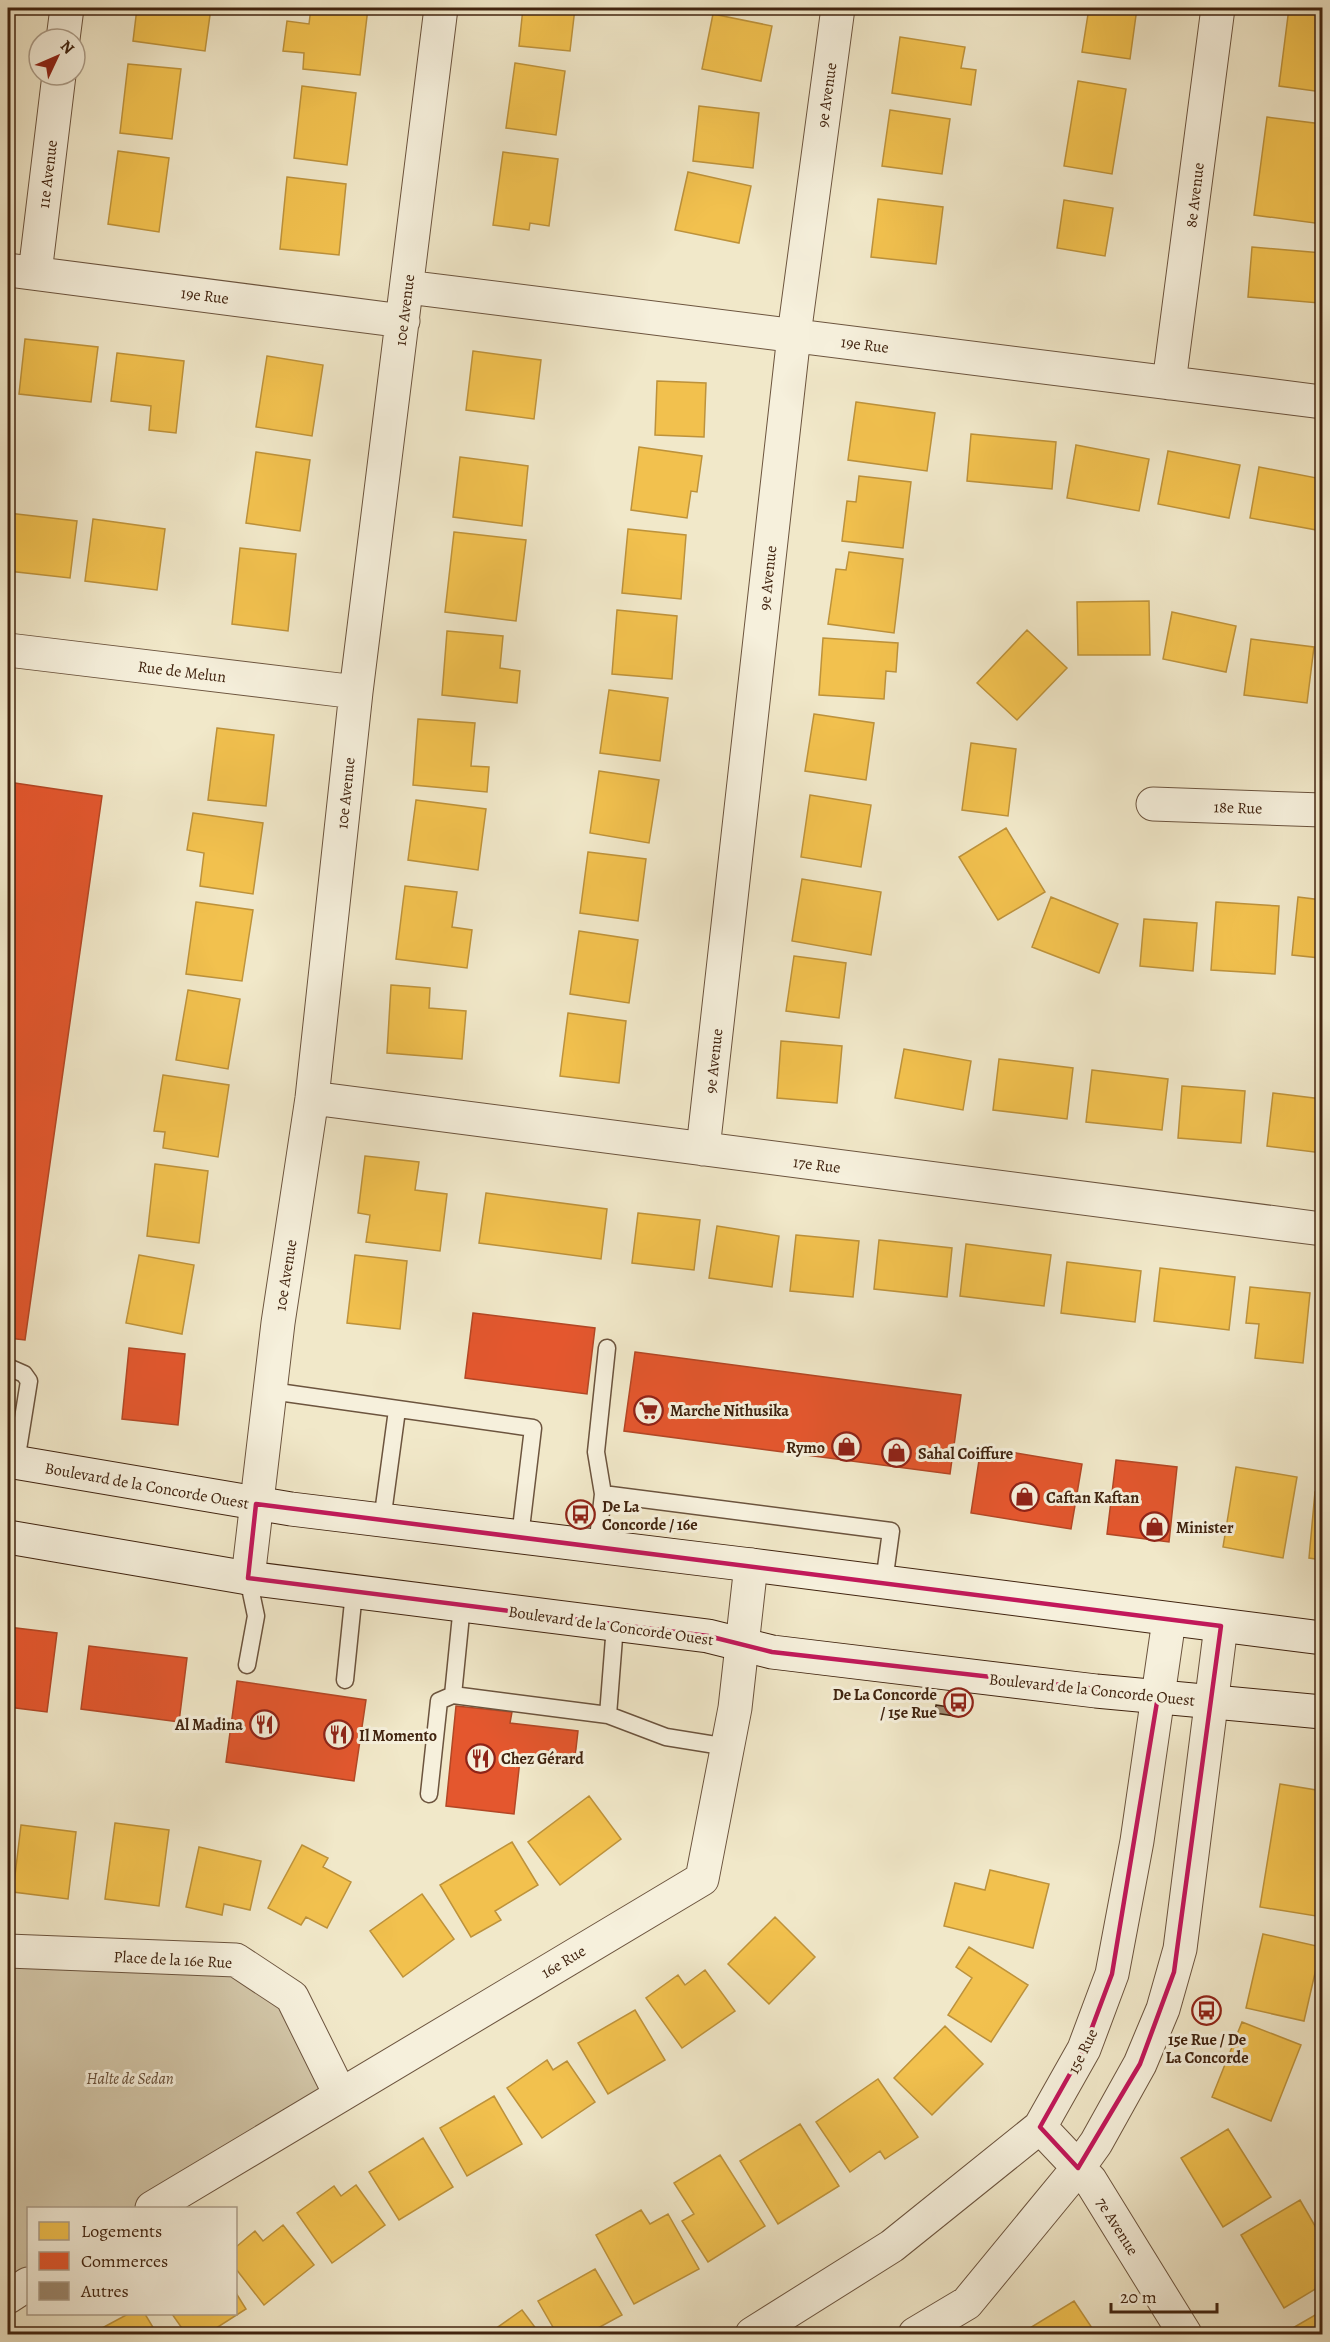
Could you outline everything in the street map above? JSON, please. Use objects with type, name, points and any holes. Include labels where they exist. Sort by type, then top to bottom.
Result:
[{"type":"street","points":[[65,27],[67,8]]},
{"type":"street","name":"10e Avenue","points":[[248,1578],[278,1323],[312,1098],[356,692],[441,8]]},
{"type":"street","name":"9e Avenue","points":[[703,1149],[794,335],[838,8]]},
{"type":"street","name":"8e Avenue","points":[[1169,383],[1218,8]]},
{"type":"street","name":"11e Avenue","points":[[21,271],[57,87]]},
{"type":"street","name":"19e Rue","points":[[21,271],[403,321]]},
{"type":"street","name":"19e Rue","points":[[407,287],[1323,402]]},
{"type":"street","name":"Rue de Melun","points":[[8,650],[356,692]]},
{"type":"street","name":"18e Rue","points":[[1153,804],[1323,810]]},
{"type":"street","name":"17e Rue","points":[[312,1098],[1323,1229]]},
{"type":"street","name":"Boulevard de la Concorde Ouest","points":[[12,1462],[256,1504],[382,1521],[751,1565],[1323,1638]]},
{"type":"street","name":"Boulevard de la Concorde Ouest","points":[[8,1537],[248,1578],[708,1636],[772,1652],[1213,1702],[1323,1712]]},
{"type":"street","name":"16e Rue","points":[[154,2207],[702,1879],[728,1747],[751,1565]]},
{"type":"street","name":"15e Rue","points":[[752,2334],[892,2246],[1040,2127],[1084,2049],[1112,1974],[1137,1841],[1169,1620]]},
{"type":"street","points":[[915,2334],[967,2303],[1078,2168],[1096,2143],[1135,2074],[1163,2009],[1180,1949],[1221,1626]]},
{"type":"street","name":"Place de la 16e Rue","points":[[8,1951],[236,1960],[292,1997],[340,2094]]},
{"type":"street","name":"7e Avenue","points":[[1040,2127],[1099,2194],[1185,2334]]},
{"type":"street","points":[[8,2297],[27,2285]]},
{"type":"lane","points":[[597,1547],[603,1494],[596,1452],[608,1348]]},
{"type":"lane","points":[[8,1367],[20,1371],[29,1381],[12,1462]]},
{"type":"lane","points":[[271,1391],[533,1428],[520,1538]]},
{"type":"lane","points":[[382,1521],[397,1410]]},
{"type":"lane","points":[[603,1494],[891,1531],[884,1582]]},
{"type":"lane","points":[[247,1665],[256,1616],[248,1578]]},
{"type":"lane","points":[[345,1680],[354,1592]]},
{"type":"lane","points":[[453,1695],[462,1605]]},
{"type":"lane","points":[[608,1714],[615,1625]]},
{"type":"lane","points":[[429,1794],[439,1701],[453,1695],[608,1714],[666,1737],[728,1747]]},
{"type":"highlighted area","points":[[256,1504],[1221,1626],[1174,1972],[1140,2064],[1078,2168],[1040,2127],[1084,2049],[1112,1974],[1158,1696],[772,1652],[708,1636],[248,1578]]},
{"type":"green space","name":"Halte de Sedan","points":[[8,1951],[236,1960],[292,1997],[340,2094],[154,2207],[27,2207],[27,2285],[8,2297]]},
{"type":"building: Logements","points":[[137,8],[211,8],[205,51],[133,41]]},
{"type":"building: Logements","points":[[311,8],[368,8],[360,75],[303,69],[304,53],[283,51],[287,21],[309,24]]},
{"type":"building: Logements","points":[[523,8],[575,8],[570,51],[519,46]]},
{"type":"building: Logements","points":[[1089,8],[1137,8],[1130,59],[1082,52]]},
{"type":"building: Logements","points":[[1289,8],[1322,8],[1322,92],[1279,86]]},
{"type":"building: Logements","points":[[713,14],[772,26],[761,81],[702,69]]},
{"type":"building: Logements","points":[[900,37],[965,47],[961,68],[976,70],[971,105],[892,93]]},
{"type":"building: Logements","points":[[515,63],[565,71],[556,135],[506,128]]},
{"type":"building: Logements","points":[[128,64],[181,69],[172,139],[120,133]]},
{"type":"building: Logements","points":[[1078,81],[1126,89],[1112,174],[1064,166]]},
{"type":"building: Logements","points":[[302,86],[356,93],[347,165],[294,158]]},
{"type":"building: Logements","points":[[699,106],[759,113],[753,168],[693,161]]},
{"type":"building: Logements","points":[[890,110],[950,119],[942,174],[882,166]]},
{"type":"building: Logements","points":[[1267,117],[1322,124],[1322,224],[1254,215]]},
{"type":"building: Logements","points":[[118,151],[169,158],[159,232],[108,224]]},
{"type":"building: Logements","points":[[503,152],[558,159],[549,226],[530,223],[529,230],[493,225]]},
{"type":"building: Logements","points":[[688,172],[751,186],[739,243],[675,230]]},
{"type":"building: Logements","points":[[287,177],[346,184],[339,255],[280,249]]},
{"type":"building: Logements","points":[[878,199],[943,207],[936,264],[871,257]]},
{"type":"building: Logements","points":[[1064,200],[1113,208],[1105,256],[1057,248]]},
{"type":"building: Logements","points":[[1252,247],[1322,253],[1319,303],[1248,297]]},
{"type":"building: Logements","points":[[25,339],[98,347],[91,402],[19,394]]},
{"type":"building: Logements","points":[[473,351],[541,360],[534,419],[466,410]]},
{"type":"building: Logements","points":[[117,353],[184,361],[176,433],[149,430],[151,406],[111,401]]},
{"type":"building: Logements","points":[[267,356],[323,365],[312,436],[256,427]]},
{"type":"building: Logements","points":[[657,381],[706,383],[704,437],[655,435]]},
{"type":"building: Logements","points":[[856,402],[935,413],[927,471],[848,460]]},
{"type":"building: Logements","points":[[971,434],[1056,442],[1052,489],[967,481]]},
{"type":"building: Logements","points":[[1076,445],[1149,459],[1139,511],[1067,498]]},
{"type":"building: Logements","points":[[639,447],[702,456],[697,492],[691,491],[687,518],[631,510]]},
{"type":"building: Logements","points":[[1168,451],[1240,465],[1229,518],[1158,504]]},
{"type":"building: Logements","points":[[256,452],[310,460],[300,531],[246,523]]},
{"type":"building: Logements","points":[[460,457],[528,466],[522,526],[453,517]]},
{"type":"building: Logements","points":[[1259,467],[1322,479],[1322,531],[1250,518]]},
{"type":"building: Logements","points":[[859,476],[911,482],[903,548],[842,541],[847,501],[856,502]]},
{"type":"building: Logements","points":[[8,513],[77,521],[70,578],[8,571]]},
{"type":"building: Logements","points":[[93,519],[165,529],[157,590],[85,581]]},
{"type":"building: Logements","points":[[628,529],[686,535],[681,599],[622,593]]},
{"type":"building: Logements","points":[[454,532],[526,540],[516,621],[445,612]]},
{"type":"building: Logements","points":[[240,548],[296,554],[288,631],[232,624]]},
{"type":"building: Logements","points":[[849,552],[903,559],[894,633],[828,624],[836,569],[846,570]]},
{"type":"building: Logements","points":[[1149,601],[1150,655],[1078,655],[1077,602]]},
{"type":"building: Logements","points":[[617,610],[677,616],[672,679],[612,674]]},
{"type":"building: Logements","points":[[1172,612],[1236,626],[1226,672],[1163,659]]},
{"type":"building: Logements","points":[[1027,630],[1067,668],[1017,720],[977,683]]},
{"type":"building: Logements","points":[[447,631],[503,636],[500,668],[520,671],[517,703],[442,695]]},
{"type":"building: Logements","points":[[823,638],[898,643],[896,672],[886,671],[884,699],[819,695]]},
{"type":"building: Logements","points":[[1251,639],[1314,647],[1307,703],[1244,695]]},
{"type":"building: Logements","points":[[1322,686],[1322,728],[1316,727]]},
{"type":"building: Logements","points":[[609,690],[668,698],[660,761],[600,753]]},
{"type":"building: Logements","points":[[814,714],[874,723],[866,780],[805,771]]},
{"type":"building: Logements","points":[[418,719],[475,723],[471,766],[489,767],[487,792],[413,785]]},
{"type":"building: Logements","points":[[217,728],[274,735],[266,806],[208,800]]},
{"type":"building: Logements","points":[[971,743],[1016,749],[1008,816],[962,810]]},
{"type":"building: Logements","points":[[599,771],[659,780],[649,843],[590,833]]},
{"type":"building: Logements","points":[[810,795],[871,805],[861,867],[801,857]]},
{"type":"building: Logements","points":[[416,800],[486,809],[478,870],[408,860]]},
{"type":"building: Logements","points":[[193,813],[263,823],[253,894],[200,886],[204,853],[187,850]]},
{"type":"building: Logements","points":[[1006,828],[1045,892],[998,920],[959,857]]},
{"type":"building: Logements","points":[[588,852],[646,859],[638,921],[580,913]]},
{"type":"building: Logements","points":[[802,879],[881,892],[871,955],[792,941]]},
{"type":"building: Logements","points":[[405,886],[457,892],[452,927],[472,930],[467,968],[396,959]]},
{"type":"building: Logements","points":[[1051,897],[1118,924],[1099,973],[1032,947]]},
{"type":"building: Logements","points":[[1298,897],[1322,900],[1322,970],[1318,969],[1320,958],[1292,955]]},
{"type":"building: Logements","points":[[196,902],[253,910],[242,981],[186,974]]},
{"type":"building: Logements","points":[[1216,902],[1279,906],[1275,974],[1211,970]]},
{"type":"building: Logements","points":[[1144,919],[1197,923],[1193,971],[1140,966]]},
{"type":"building: Logements","points":[[579,931],[638,940],[629,1003],[570,994]]},
{"type":"building: Logements","points":[[794,956],[846,963],[839,1018],[786,1011]]},
{"type":"building: Logements","points":[[391,985],[430,988],[429,1008],[466,1011],[462,1059],[387,1053]]},
{"type":"building: Logements","points":[[188,990],[240,999],[228,1069],[176,1060]]},
{"type":"building: Logements","points":[[568,1013],[626,1021],[619,1083],[560,1076]]},
{"type":"building: Logements","points":[[781,1041],[842,1046],[837,1103],[777,1098]]},
{"type":"building: Logements","points":[[904,1049],[971,1061],[963,1110],[895,1098]]},
{"type":"building: Logements","points":[[999,1059],[1073,1068],[1067,1119],[993,1110]]},
{"type":"building: Logements","points":[[1092,1070],[1168,1079],[1162,1130],[1086,1122]]},
{"type":"building: Logements","points":[[163,1075],[229,1085],[218,1157],[163,1148],[165,1132],[154,1131]]},
{"type":"building: Logements","points":[[1182,1086],[1245,1091],[1241,1143],[1178,1138]]},
{"type":"building: Logements","points":[[1273,1093],[1322,1099],[1322,1153],[1267,1146]]},
{"type":"building: Logements","points":[[365,1156],[419,1162],[415,1190],[447,1194],[440,1251],[366,1242],[370,1215],[358,1213]]},
{"type":"building: Logements","points":[[155,1164],[208,1171],[199,1243],[147,1236]]},
{"type":"building: Logements","points":[[486,1193],[607,1209],[601,1259],[479,1243]]},
{"type":"building: Logements","points":[[638,1213],[700,1220],[694,1270],[632,1263]]},
{"type":"building: Logements","points":[[717,1226],[779,1236],[772,1287],[709,1278]]},
{"type":"building: Logements","points":[[796,1235],[859,1241],[853,1297],[790,1291]]},
{"type":"building: Logements","points":[[879,1240],[952,1248],[947,1297],[874,1289]]},
{"type":"building: Logements","points":[[966,1244],[1051,1255],[1044,1306],[960,1296]]},
{"type":"building: Logements","points":[[139,1255],[194,1265],[182,1334],[126,1323]]},
{"type":"building: Logements","points":[[355,1255],[407,1261],[400,1329],[347,1323]]},
{"type":"building: Logements","points":[[1067,1262],[1141,1271],[1135,1322],[1061,1313]]},
{"type":"building: Logements","points":[[1160,1268],[1235,1277],[1229,1330],[1154,1321]]},
{"type":"building: Logements","points":[[1250,1287],[1310,1293],[1303,1363],[1255,1358],[1259,1324],[1246,1323]]},
{"type":"building: Logements","points":[[1236,1467],[1297,1477],[1283,1558],[1223,1547]]},
{"type":"building: Logements","points":[[1315,1492],[1322,1492],[1322,1560],[1309,1558]]},
{"type":"building: Logements","points":[[1280,1784],[1322,1791],[1322,1876],[1316,1916],[1260,1907]]},
{"type":"building: Logements","points":[[589,1796],[621,1839],[560,1885],[528,1842]]},
{"type":"building: Logements","points":[[115,1823],[169,1830],[159,1906],[105,1899]]},
{"type":"building: Logements","points":[[21,1825],[76,1832],[68,1899],[13,1892]]},
{"type":"building: Logements","points":[[512,1842],[538,1885],[495,1911],[501,1920],[471,1937],[440,1885]]},
{"type":"building: Logements","points":[[302,1845],[328,1858],[323,1867],[351,1882],[327,1928],[306,1917],[301,1925],[268,1908]]},
{"type":"building: Logements","points":[[199,1847],[261,1861],[250,1910],[224,1904],[222,1915],[186,1907]]},
{"type":"building: Logements","points":[[990,1870],[1049,1884],[1033,1948],[944,1926],[955,1883],[985,1890]]},
{"type":"building: Logements","points":[[422,1894],[454,1939],[403,1977],[370,1931]]},
{"type":"building: Logements","points":[[775,1917],[815,1957],[769,2004],[728,1964]]},
{"type":"building: Logements","points":[[1263,1934],[1321,1947],[1304,2021],[1246,2008]]},
{"type":"building: Logements","points":[[969,1947],[1028,1985],[991,2042],[948,2015],[972,1978],[956,1967]]},
{"type":"building: Logements","points":[[705,1970],[735,2011],[682,2048],[646,1998],[678,1975],[685,1985]]},
{"type":"building: Logements","points":[[635,2010],[665,2060],[608,2094],[578,2043]]},
{"type":"building: Logements","points":[[1242,2022],[1301,2045],[1271,2121],[1212,2097]]},
{"type":"building: Logements","points":[[945,2026],[983,2064],[932,2115],[894,2078]]},
{"type":"building: Logements","points":[[547,2060],[553,2070],[567,2061],[595,2102],[542,2138],[507,2088]]},
{"type":"building: Logements","points":[[878,2079],[918,2137],[885,2159],[880,2151],[850,2172],[816,2122]]},
{"type":"building: Logements","points":[[494,2096],[522,2144],[467,2176],[440,2128]]},
{"type":"building: Logements","points":[[800,2124],[839,2186],[778,2224],[740,2161]]},
{"type":"building: Logements","points":[[1228,2129],[1271,2197],[1223,2227],[1181,2158]]},
{"type":"building: Logements","points":[[423,2138],[453,2187],[399,2220],[369,2172]]},
{"type":"building: Logements","points":[[720,2155],[765,2226],[708,2262],[682,2221],[694,2214],[674,2183]]},
{"type":"building: Logements","points":[[356,2185],[385,2225],[332,2263],[297,2213],[334,2186],[341,2196]]},
{"type":"building: Logements","points":[[1300,2200],[1322,2238],[1322,2285],[1284,2308],[1241,2235]]},
{"type":"building: Logements","points":[[641,2210],[650,2224],[668,2214],[699,2269],[634,2304],[596,2235]]},
{"type":"building: Logements","points":[[283,2225],[314,2265],[264,2305],[237,2270],[237,2246],[255,2231],[263,2241]]},
{"type":"building: Logements","points":[[595,2269],[622,2315],[587,2334],[557,2334],[538,2301]]},
{"type":"building: Logements","points":[[237,2295],[246,2309],[237,2315]]},
{"type":"building: Logements","points":[[1074,2301],[1096,2334],[1020,2334]]},
{"type":"building: Logements","points":[[522,2310],[540,2334],[488,2334]]},
{"type":"building: Logements","points":[[1322,2311],[1322,2334],[1295,2334],[1291,2329]]},
{"type":"building: Logements","points":[[126,2315],[146,2315],[157,2334],[91,2334]]},
{"type":"building: Logements","points":[[173,2315],[237,2315],[207,2334],[186,2334]]},
{"type":"building: Commerces","points":[[8,782],[102,796],[25,1340],[8,1338]]},
{"type":"building: Commerces","points":[[473,1313],[595,1328],[587,1394],[465,1378]]},
{"type":"building: Commerces","points":[[129,1348],[185,1354],[178,1425],[122,1419]]},
{"type":"building: Commerces","points":[[635,1352],[961,1395],[950,1474],[624,1431]]},
{"type":"building: Commerces","points":[[981,1447],[1082,1464],[1071,1529],[971,1513]]},
{"type":"building: Commerces","points":[[1116,1460],[1177,1467],[1169,1542],[1107,1534]]},
{"type":"building: Commerces","points":[[8,1627],[57,1633],[47,1712],[8,1707]]},
{"type":"building: Commerces","points":[[89,1646],[187,1658],[179,1722],[81,1709]]},
{"type":"building: Commerces","points":[[237,1681],[366,1700],[354,1781],[226,1762]]},
{"type":"building: Commerces","points":[[456,1706],[512,1712],[510,1723],[578,1731],[574,1766],[520,1760],[514,1814],[446,1806]]},
{"type":"building: Autres","points":[[936,1705],[955,1708],[954,1716],[935,1713]]},
{"type":"place","name":"Marche Nithusika","points":[[649,1410]]},
{"type":"place","name":"Rymo","points":[[846,1447]]},
{"type":"place","name":"Sahal Coiffure","points":[[897,1453]]},
{"type":"place","name":"Caftan Kaftan","points":[[1025,1497]]},
{"type":"place","name":"De La Concorde / 16e","points":[[581,1515]]},
{"type":"place","name":"Minister","points":[[1155,1527]]},
{"type":"place","name":"De La Concorde / 15e Rue","points":[[958,1703]]},
{"type":"place","name":"Al Madina","points":[[264,1724]]},
{"type":"place","name":"Il Momento","points":[[338,1735]]},
{"type":"place","name":"Chez Gérard","points":[[480,1758]]},
{"type":"place","name":"15e Rue / De La Concorde","points":[[1207,2011]]}]
